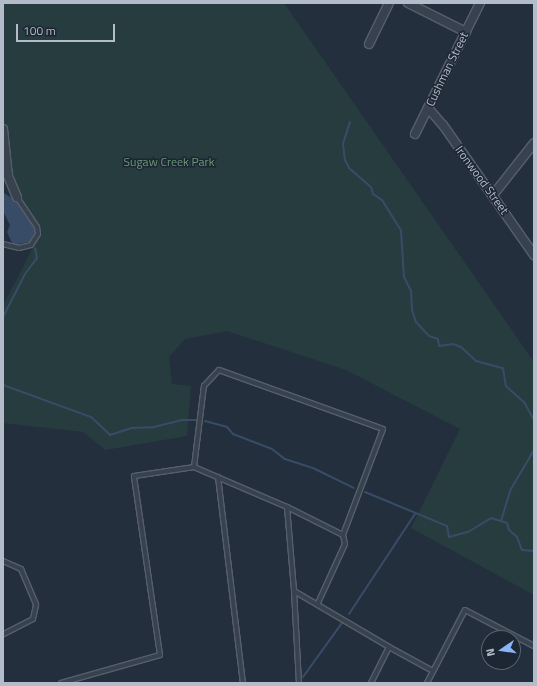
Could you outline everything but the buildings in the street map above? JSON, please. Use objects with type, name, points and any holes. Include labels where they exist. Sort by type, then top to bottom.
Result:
[{"type":"street","points":[[369,44],[389,3]]},
{"type":"street","points":[[408,3],[466,32]]},
{"type":"street","name":"Cushman Street","points":[[415,134],[480,3]]},
{"type":"street","name":"Ironwood Street","points":[[428,108],[493,195],[534,255]]},
{"type":"street","points":[[3,129],[8,176],[18,196]]},
{"type":"street","points":[[493,195],[534,143]]},
{"type":"lane","points":[[3,244],[19,248],[31,245],[38,234],[37,227],[18,196]]},
{"type":"lane","points":[[194,467],[204,386],[220,370],[383,429],[343,535],[346,544],[318,603]]},
{"type":"lane","points":[[61,683],[160,654],[134,476],[194,467],[287,507],[343,535]]},
{"type":"lane","points":[[218,477],[243,683]]},
{"type":"lane","points":[[287,507],[294,591],[299,683]]},
{"type":"lane","points":[[3,561],[21,569],[36,606],[33,619],[3,634]]},
{"type":"lane","points":[[294,591],[318,603],[389,647],[433,671]]},
{"type":"lane","points":[[427,683],[465,610],[534,646]]},
{"type":"lane","points":[[371,683],[389,647]]},
{"type":"green space","name":"Sugaw Creek Park","points":[[3,3],[284,3],[534,362],[534,595],[411,528],[460,429],[346,370],[227,331],[185,339],[169,357],[172,384],[191,386],[187,436],[105,450],[83,432],[3,423],[3,306],[32,249],[7,189],[3,156]]},
{"type":"water","points":[[4,193],[21,204],[36,231],[29,242],[13,245],[7,232],[10,225],[3,211]]},
{"type":"waterway","points":[[350,122],[343,144],[345,160],[349,168],[371,187],[373,194],[382,200],[401,231],[404,277],[411,291],[412,310],[416,322],[429,336],[438,339],[439,346],[453,344],[461,347],[476,361],[503,368],[506,386],[524,402],[534,420]]},
{"type":"waterway","points":[[3,317],[25,274],[37,258],[35,248]]},
{"type":"waterway","points":[[3,385],[91,417],[110,435],[131,428],[154,427],[182,420],[196,420]]},
{"type":"waterway","points":[[205,421],[227,427],[233,434],[272,449],[285,459],[315,469],[354,488]]},
{"type":"waterway","points":[[501,521],[511,489],[534,450]]},
{"type":"waterway","points":[[365,492],[447,526],[449,537],[468,532],[491,518],[507,523],[509,530],[517,537],[522,550],[534,551]]},
{"type":"waterway","points":[[349,614],[415,514]]},
{"type":"waterway","points":[[303,677],[342,623]]}]
